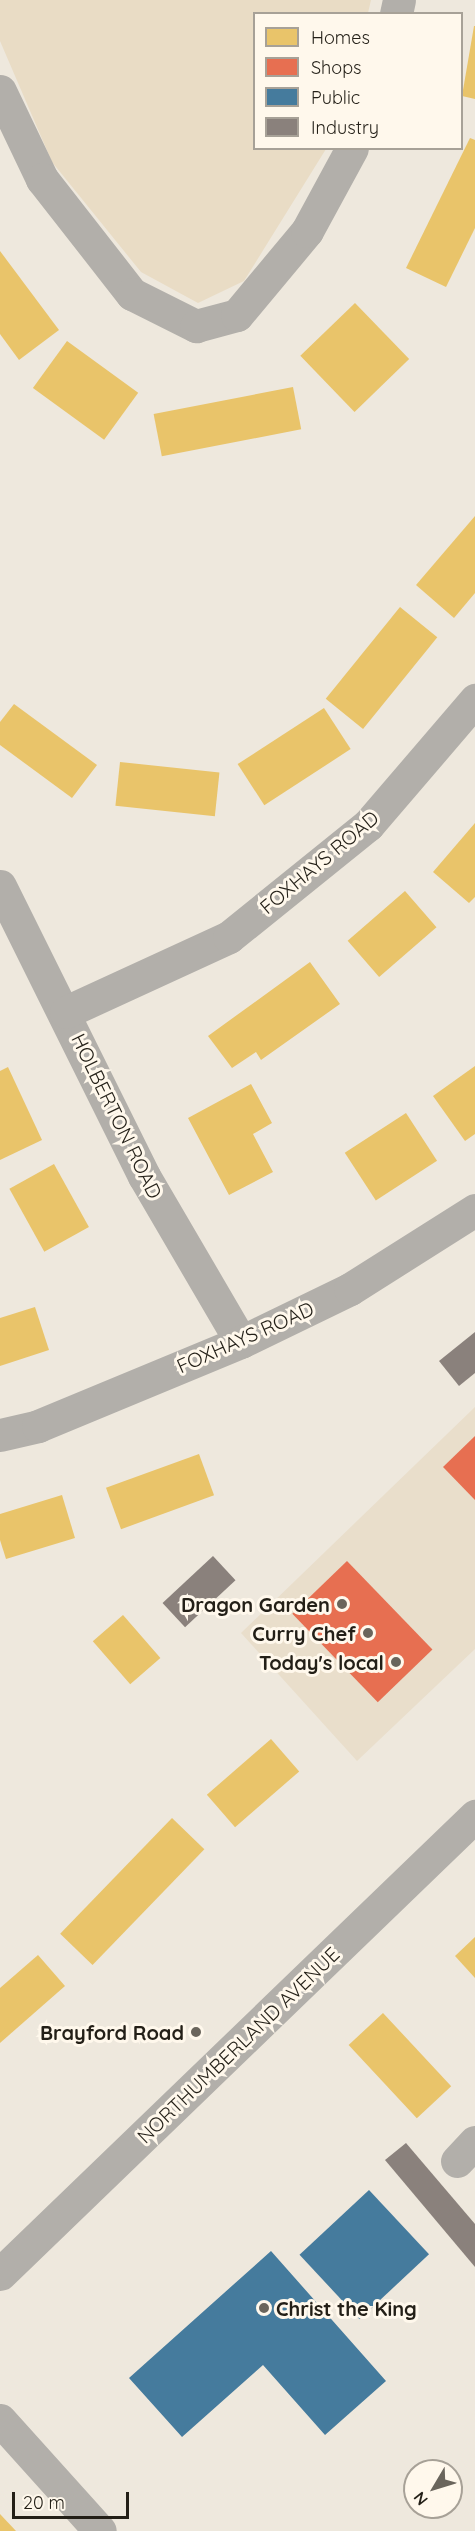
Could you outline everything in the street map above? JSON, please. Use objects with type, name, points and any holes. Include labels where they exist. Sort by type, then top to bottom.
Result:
[{"type":"street","points":[[0,91],[42,178],[132,294],[196,326],[237,315],[307,231],[351,150]]},
{"type":"street","name":"FOXHAYS ROAD","points":[[66,1012],[229,937],[368,825],[475,700]]},
{"type":"street","name":"HOLBERTON ROAD","points":[[0,886],[66,1012],[144,1176],[241,1342]]},
{"type":"street","name":"FOXHAYS ROAD","points":[[0,1435],[38,1426],[241,1342],[350,1289],[475,1210]]},
{"type":"street","name":"NORTHUMBERLAND AVENUE","points":[[0,2274],[475,1816]]},
{"type":"street","points":[[0,2420],[100,2531]]},
{"type":"shaded area","points":[[0,0],[371,0],[368,12],[253,12],[253,150],[325,150],[244,281],[198,303],[141,272],[52,162],[0,41]]},
{"type":"shaded area","points":[[475,1407],[475,1649],[357,1761],[241,1633]]},
{"type":"building: Homes","points":[[475,26],[475,99],[463,96]]},
{"type":"building: Homes","points":[[470,138],[475,140],[475,228],[446,287],[406,268]]},
{"type":"building: Homes","points":[[0,251],[59,330],[19,360],[0,334]]},
{"type":"building: Homes","points":[[355,303],[409,359],[355,412],[300,356]]},
{"type":"building: Homes","points":[[67,341],[138,393],[104,440],[33,388]]},
{"type":"building: Homes","points":[[293,387],[301,429],[162,456],[154,414]]},
{"type":"building: Homes","points":[[475,516],[475,593],[454,618],[416,585]]},
{"type":"building: Homes","points":[[400,607],[437,637],[363,729],[326,699]]},
{"type":"building: Homes","points":[[14,704],[97,765],[72,798],[0,745],[0,722]]},
{"type":"building: Homes","points":[[324,708],[351,749],[264,805],[238,764]]},
{"type":"building: Homes","points":[[120,762],[219,772],[215,816],[115,806]]},
{"type":"building: Homes","points":[[475,823],[475,897],[469,903],[433,872]]},
{"type":"building: Homes","points":[[405,891],[436,927],[379,977],[348,941]]},
{"type":"building: Homes","points":[[310,962],[340,1004],[261,1060],[256,1052],[232,1068],[208,1036]]},
{"type":"building: Homes","points":[[475,1066],[475,1134],[465,1141],[433,1096]]},
{"type":"building: Homes","points":[[8,1067],[42,1140],[0,1160],[0,1071]]},
{"type":"building: Homes","points":[[251,1084],[272,1123],[253,1134],[273,1172],[229,1195],[188,1118]]},
{"type":"building: Homes","points":[[406,1113],[437,1161],[376,1201],[345,1153]]},
{"type":"building: Homes","points":[[54,1164],[89,1227],[44,1252],[9,1189]]},
{"type":"building: Homes","points":[[35,1307],[49,1350],[0,1366],[0,1318]]},
{"type":"building: Homes","points":[[199,1454],[214,1495],[121,1529],[106,1488]]},
{"type":"building: Homes","points":[[62,1495],[75,1538],[6,1559],[0,1540],[0,1514]]},
{"type":"building: Homes","points":[[123,1615],[160,1658],[130,1684],[93,1641]]},
{"type":"building: Homes","points":[[271,1739],[299,1771],[235,1827],[207,1795]]},
{"type":"building: Homes","points":[[172,1818],[204,1849],[93,1965],[60,1934]]},
{"type":"building: Homes","points":[[475,1937],[475,1978],[455,1956]]},
{"type":"building: Homes","points":[[38,1955],[65,1986],[0,2043],[0,1988]]},
{"type":"building: Homes","points":[[383,2013],[451,2086],[417,2118],[349,2045]]},
{"type":"building: Homes","points":[[0,2514],[16,2531],[0,2531]]},
{"type":"building: Shops","points":[[475,1436],[475,1500],[443,1467]]},
{"type":"building: Shops","points":[[347,1561],[432,1649],[378,1702],[292,1614]]},
{"type":"building: Public","points":[[369,2190],[429,2254],[360,2319],[300,2255]]},
{"type":"building: Public","name":"Christ the King","points":[[271,2251],[386,2381],[325,2435],[263,2365],[182,2437],[129,2378]]},
{"type":"building: Industry","points":[[475,1332],[475,1373],[459,1386],[439,1361]]},
{"type":"building: Industry","points":[[213,1556],[236,1580],[185,1627],[163,1603]]},
{"type":"building: Industry","points":[[406,2143],[475,2224],[475,2267],[385,2160]]},
{"type":"place","name":"Dragon Garden","points":[[342,1604]]},
{"type":"place","name":"Curry Chef","points":[[368,1633]]},
{"type":"place","name":"Today's local","points":[[396,1662]]},
{"type":"place","name":"Brayford Road","points":[[196,2032]]},
{"type":"place","name":"Christ the King","points":[[264,2308]]}]
